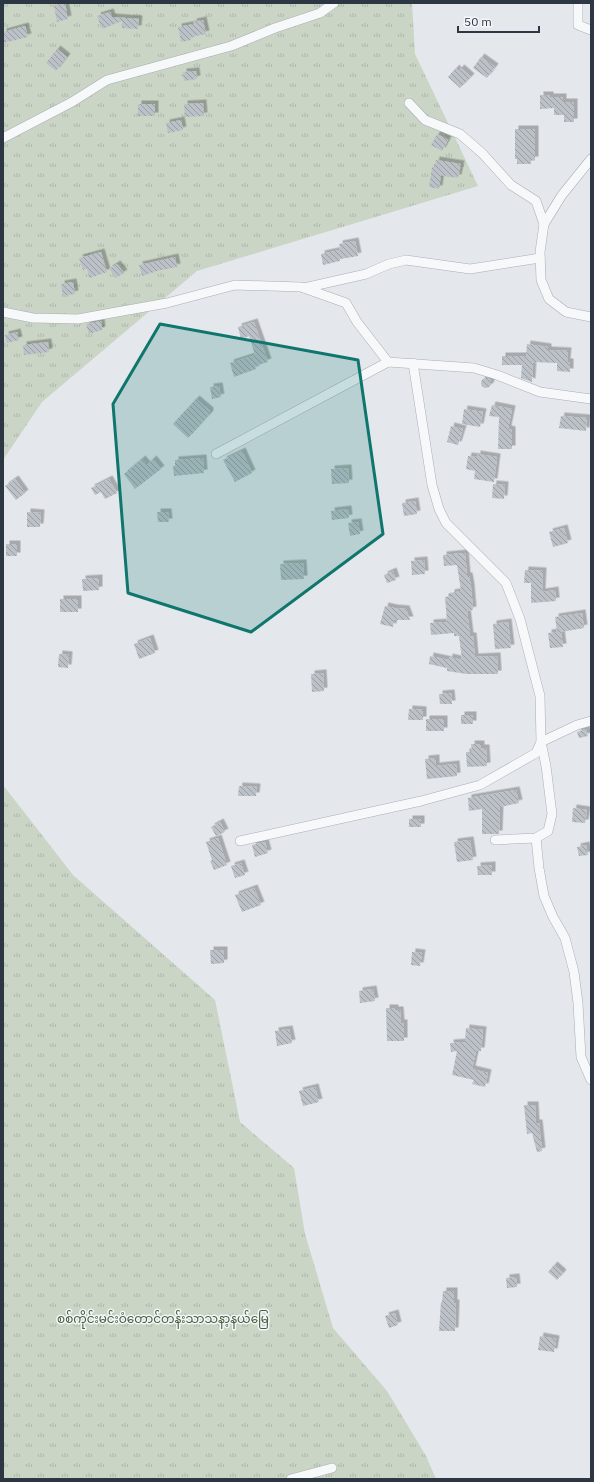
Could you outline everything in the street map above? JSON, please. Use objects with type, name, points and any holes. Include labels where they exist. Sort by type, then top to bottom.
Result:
[{"type":"street","points":[[3,138],[72,102],[107,80],[231,46],[275,28],[320,13],[334,3]]},
{"type":"street","points":[[578,3],[578,25],[591,30]]},
{"type":"street","points":[[409,103],[425,120],[460,134],[482,153],[511,185],[536,202],[544,224]]},
{"type":"street","points":[[591,159],[562,195],[544,224],[540,258],[541,280],[550,298],[566,312],[591,317]]},
{"type":"street","points":[[3,312],[33,318],[78,319],[167,303],[235,285],[304,288],[366,274],[389,264],[406,260],[470,269],[540,258]]},
{"type":"street","points":[[304,288],[346,303],[357,322],[388,362]]},
{"type":"street","points":[[216,454],[388,362],[474,368],[498,375],[540,392],[591,399]]},
{"type":"street","points":[[413,364],[432,485],[439,509],[446,523],[506,583],[520,619],[540,696],[541,742],[546,766],[552,814],[548,831],[536,838],[495,840]]},
{"type":"street","points":[[240,841],[421,801],[480,785],[536,753],[541,742],[577,725],[591,721]]},
{"type":"street","points":[[536,838],[544,896],[553,917],[565,938],[574,972],[578,1003],[581,1057],[591,1080]]},
{"type":"street","points":[[291,1479],[332,1468]]},
{"type":"highlighted area","points":[[160,324],[358,360],[383,534],[251,632],[128,593],[113,404]]},
{"type":"green space","points":[[3,3],[412,3],[415,54],[478,186],[197,271],[42,402],[3,460]]},
{"type":"green space","name":"စစ်ကိုင်းမင်းဝံတောင်တန်းသာသနာ့နယ်မြေ","points":[[3,785],[73,875],[215,1000],[240,1122],[294,1168],[305,1234],[333,1328],[387,1391],[426,1456],[436,1479],[3,1479]]},
{"type":"building","points":[[65,3],[68,19],[57,22],[54,6]]},
{"type":"building","points":[[110,12],[112,17],[139,19],[138,29],[122,28],[122,21],[102,29],[97,16]]},
{"type":"building","points":[[203,20],[206,34],[190,37],[191,40],[181,42],[178,27],[194,24],[193,22]]},
{"type":"building","points":[[25,26],[28,37],[3,43],[3,32]]},
{"type":"building","points":[[57,49],[67,57],[56,71],[46,63]]},
{"type":"building","points":[[481,57],[495,67],[487,78],[473,68]]},
{"type":"building","points":[[456,68],[458,71],[461,68],[471,77],[460,88],[448,77]]},
{"type":"building","points":[[196,71],[197,79],[184,81],[183,72]]},
{"type":"building","points":[[540,95],[563,97],[563,102],[574,102],[574,122],[564,122],[564,115],[554,115],[554,108],[540,109]]},
{"type":"building","points":[[203,103],[204,116],[185,117],[184,104]]},
{"type":"building","points":[[138,104],[155,104],[155,116],[138,116]]},
{"type":"building","points":[[181,120],[183,130],[168,133],[166,123]]},
{"type":"building","points":[[515,129],[535,129],[535,160],[531,160],[531,164],[517,164],[517,159],[515,159]]},
{"type":"building","points":[[437,134],[448,140],[442,151],[431,145]]},
{"type":"building","points":[[436,160],[461,164],[458,178],[441,175],[439,189],[429,187],[432,167],[435,167]]},
{"type":"building","points":[[355,241],[358,256],[340,259],[340,261],[323,265],[321,254],[340,250],[339,244]]},
{"type":"building","points":[[101,252],[107,272],[90,278],[87,269],[83,270],[79,258]]},
{"type":"building","points":[[175,257],[177,267],[142,276],[139,265]]},
{"type":"building","points":[[117,264],[124,273],[116,278],[109,269]]},
{"type":"building","points":[[73,282],[75,294],[63,296],[61,284]]},
{"type":"building","points":[[101,321],[102,330],[89,334],[86,324]]},
{"type":"building","points":[[254,322],[268,362],[255,366],[256,369],[234,377],[230,363],[255,355],[249,336],[241,339],[238,327]]},
{"type":"building","points":[[17,332],[19,340],[7,343],[5,335]]},
{"type":"building","points":[[48,342],[49,352],[24,355],[23,345]]},
{"type":"building","points":[[527,344],[548,347],[548,350],[568,351],[567,362],[570,362],[570,372],[557,371],[557,363],[533,362],[532,382],[521,378],[522,365],[502,365],[502,356],[526,356]]},
{"type":"building","points":[[484,378],[488,378],[490,379],[490,387],[484,388],[481,385],[481,381]]},
{"type":"building","points":[[219,386],[221,397],[212,399],[210,387]]},
{"type":"building","points":[[196,399],[210,411],[210,414],[188,438],[173,424]]},
{"type":"building","points":[[492,405],[512,409],[508,429],[512,430],[512,449],[498,449],[499,417],[489,416]]},
{"type":"building","points":[[464,409],[483,412],[480,427],[462,424]]},
{"type":"building","points":[[561,416],[587,418],[586,431],[559,428]]},
{"type":"building","points":[[451,426],[463,429],[458,445],[447,442]]},
{"type":"building","points":[[242,451],[252,473],[235,482],[223,460]]},
{"type":"building","points":[[477,454],[497,457],[494,482],[474,479],[475,471],[466,469],[468,456],[477,457]]},
{"type":"building","points":[[203,458],[204,473],[174,476],[173,466],[175,466],[175,460]]},
{"type":"building","points":[[142,459],[147,465],[153,459],[161,469],[135,489],[124,474]]},
{"type":"building","points":[[348,468],[349,483],[332,484],[331,469]]},
{"type":"building","points":[[15,479],[25,493],[16,500],[5,486]]},
{"type":"building","points":[[109,479],[117,493],[105,499],[101,492],[95,495],[91,488]]},
{"type":"building","points":[[493,484],[505,485],[504,499],[492,498]]},
{"type":"building","points":[[415,501],[417,514],[404,516],[402,503]]},
{"type":"building","points":[[348,509],[349,518],[332,520],[331,511]]},
{"type":"building","points":[[27,512],[41,513],[40,527],[27,527]]},
{"type":"building","points":[[157,512],[168,512],[169,522],[158,522]]},
{"type":"building","points":[[358,522],[360,534],[350,536],[348,523]]},
{"type":"building","points":[[564,528],[568,543],[553,547],[549,532]]},
{"type":"building","points":[[6,544],[17,544],[17,556],[6,556]]},
{"type":"building","points":[[465,553],[467,576],[469,576],[471,587],[473,610],[467,611],[470,636],[473,636],[475,657],[497,656],[498,674],[467,674],[447,671],[447,668],[429,664],[430,656],[449,660],[449,657],[462,660],[459,636],[454,636],[454,633],[431,635],[430,623],[447,622],[445,597],[451,596],[451,593],[461,591],[457,565],[444,566],[443,555]]},
{"type":"building","points":[[424,560],[425,574],[412,575],[411,561]]},
{"type":"building","points":[[303,563],[304,579],[281,580],[280,564]]},
{"type":"building","points":[[525,570],[543,571],[542,592],[555,590],[556,601],[531,603],[531,583],[524,583]]},
{"type":"building","points":[[393,571],[396,580],[387,583],[384,575]]},
{"type":"building","points":[[99,578],[99,590],[83,591],[82,579]]},
{"type":"building","points":[[60,599],[78,599],[78,612],[60,612]]},
{"type":"building","points":[[385,606],[406,609],[410,620],[394,620],[393,627],[380,624]]},
{"type":"building","points":[[582,613],[584,628],[561,632],[563,647],[550,648],[548,633],[557,632],[555,617]]},
{"type":"building","points":[[508,622],[511,648],[495,649],[493,624]]},
{"type":"building","points":[[150,638],[155,653],[139,659],[134,644]]},
{"type":"building","points":[[59,654],[69,655],[68,668],[58,667]]},
{"type":"building","points":[[323,673],[324,691],[312,692],[311,674]]},
{"type":"building","points":[[451,693],[452,704],[440,704],[439,694]]},
{"type":"building","points":[[409,709],[423,710],[423,720],[408,720]]},
{"type":"building","points":[[461,715],[473,715],[473,724],[461,724]]},
{"type":"building","points":[[426,719],[444,719],[444,731],[426,731]]},
{"type":"building","points":[[586,729],[588,736],[579,738],[577,732]]},
{"type":"building","points":[[471,744],[481,744],[481,748],[486,748],[487,766],[467,767],[466,752],[472,752]]},
{"type":"building","points":[[436,758],[436,766],[456,764],[457,776],[427,779],[425,759]]},
{"type":"building","points":[[239,786],[257,787],[256,796],[238,796]]},
{"type":"building","points":[[516,790],[519,803],[500,807],[499,834],[482,834],[482,809],[469,811],[468,798]]},
{"type":"building","points":[[573,808],[587,810],[585,823],[572,822]]},
{"type":"building","points":[[409,819],[421,819],[421,827],[409,827]]},
{"type":"building","points":[[220,822],[225,832],[216,836],[211,827]]},
{"type":"building","points":[[218,838],[227,865],[214,870],[210,861],[212,860],[206,842]]},
{"type":"building","points":[[470,840],[473,860],[457,862],[454,842]]},
{"type":"building","points":[[265,842],[268,853],[255,857],[252,845]]},
{"type":"building","points":[[586,845],[588,855],[579,856],[577,847]]},
{"type":"building","points":[[241,863],[245,875],[235,878],[231,866]]},
{"type":"building","points":[[492,865],[492,875],[478,875],[477,866]]},
{"type":"building","points":[[254,888],[261,905],[242,912],[235,895]]},
{"type":"building","points":[[210,950],[224,950],[224,963],[211,964]]},
{"type":"building","points":[[412,952],[422,953],[420,966],[411,965]]},
{"type":"building","points":[[373,989],[375,1001],[360,1003],[359,991]]},
{"type":"building","points":[[386,1008],[395,1008],[395,1010],[400,1010],[401,1023],[404,1023],[404,1041],[387,1041]]},
{"type":"building","points":[[466,1028],[483,1030],[481,1051],[476,1051],[472,1069],[488,1073],[485,1087],[472,1084],[474,1080],[452,1075],[457,1051],[451,1052],[450,1043],[465,1042]]},
{"type":"building","points":[[289,1029],[292,1043],[277,1046],[275,1031]]},
{"type":"building","points":[[315,1087],[319,1102],[303,1106],[299,1091]]},
{"type":"building","points":[[524,1105],[535,1105],[536,1123],[539,1123],[542,1151],[537,1152],[532,1133],[527,1134]]},
{"type":"building","points":[[554,1265],[563,1273],[557,1280],[548,1272]]},
{"type":"building","points":[[516,1277],[517,1287],[507,1288],[506,1278]]},
{"type":"building","points":[[443,1291],[454,1291],[454,1303],[456,1303],[455,1331],[439,1331]]},
{"type":"building","points":[[395,1313],[398,1325],[389,1328],[385,1316]]},
{"type":"building","points":[[540,1336],[556,1339],[554,1352],[538,1350]]}]
